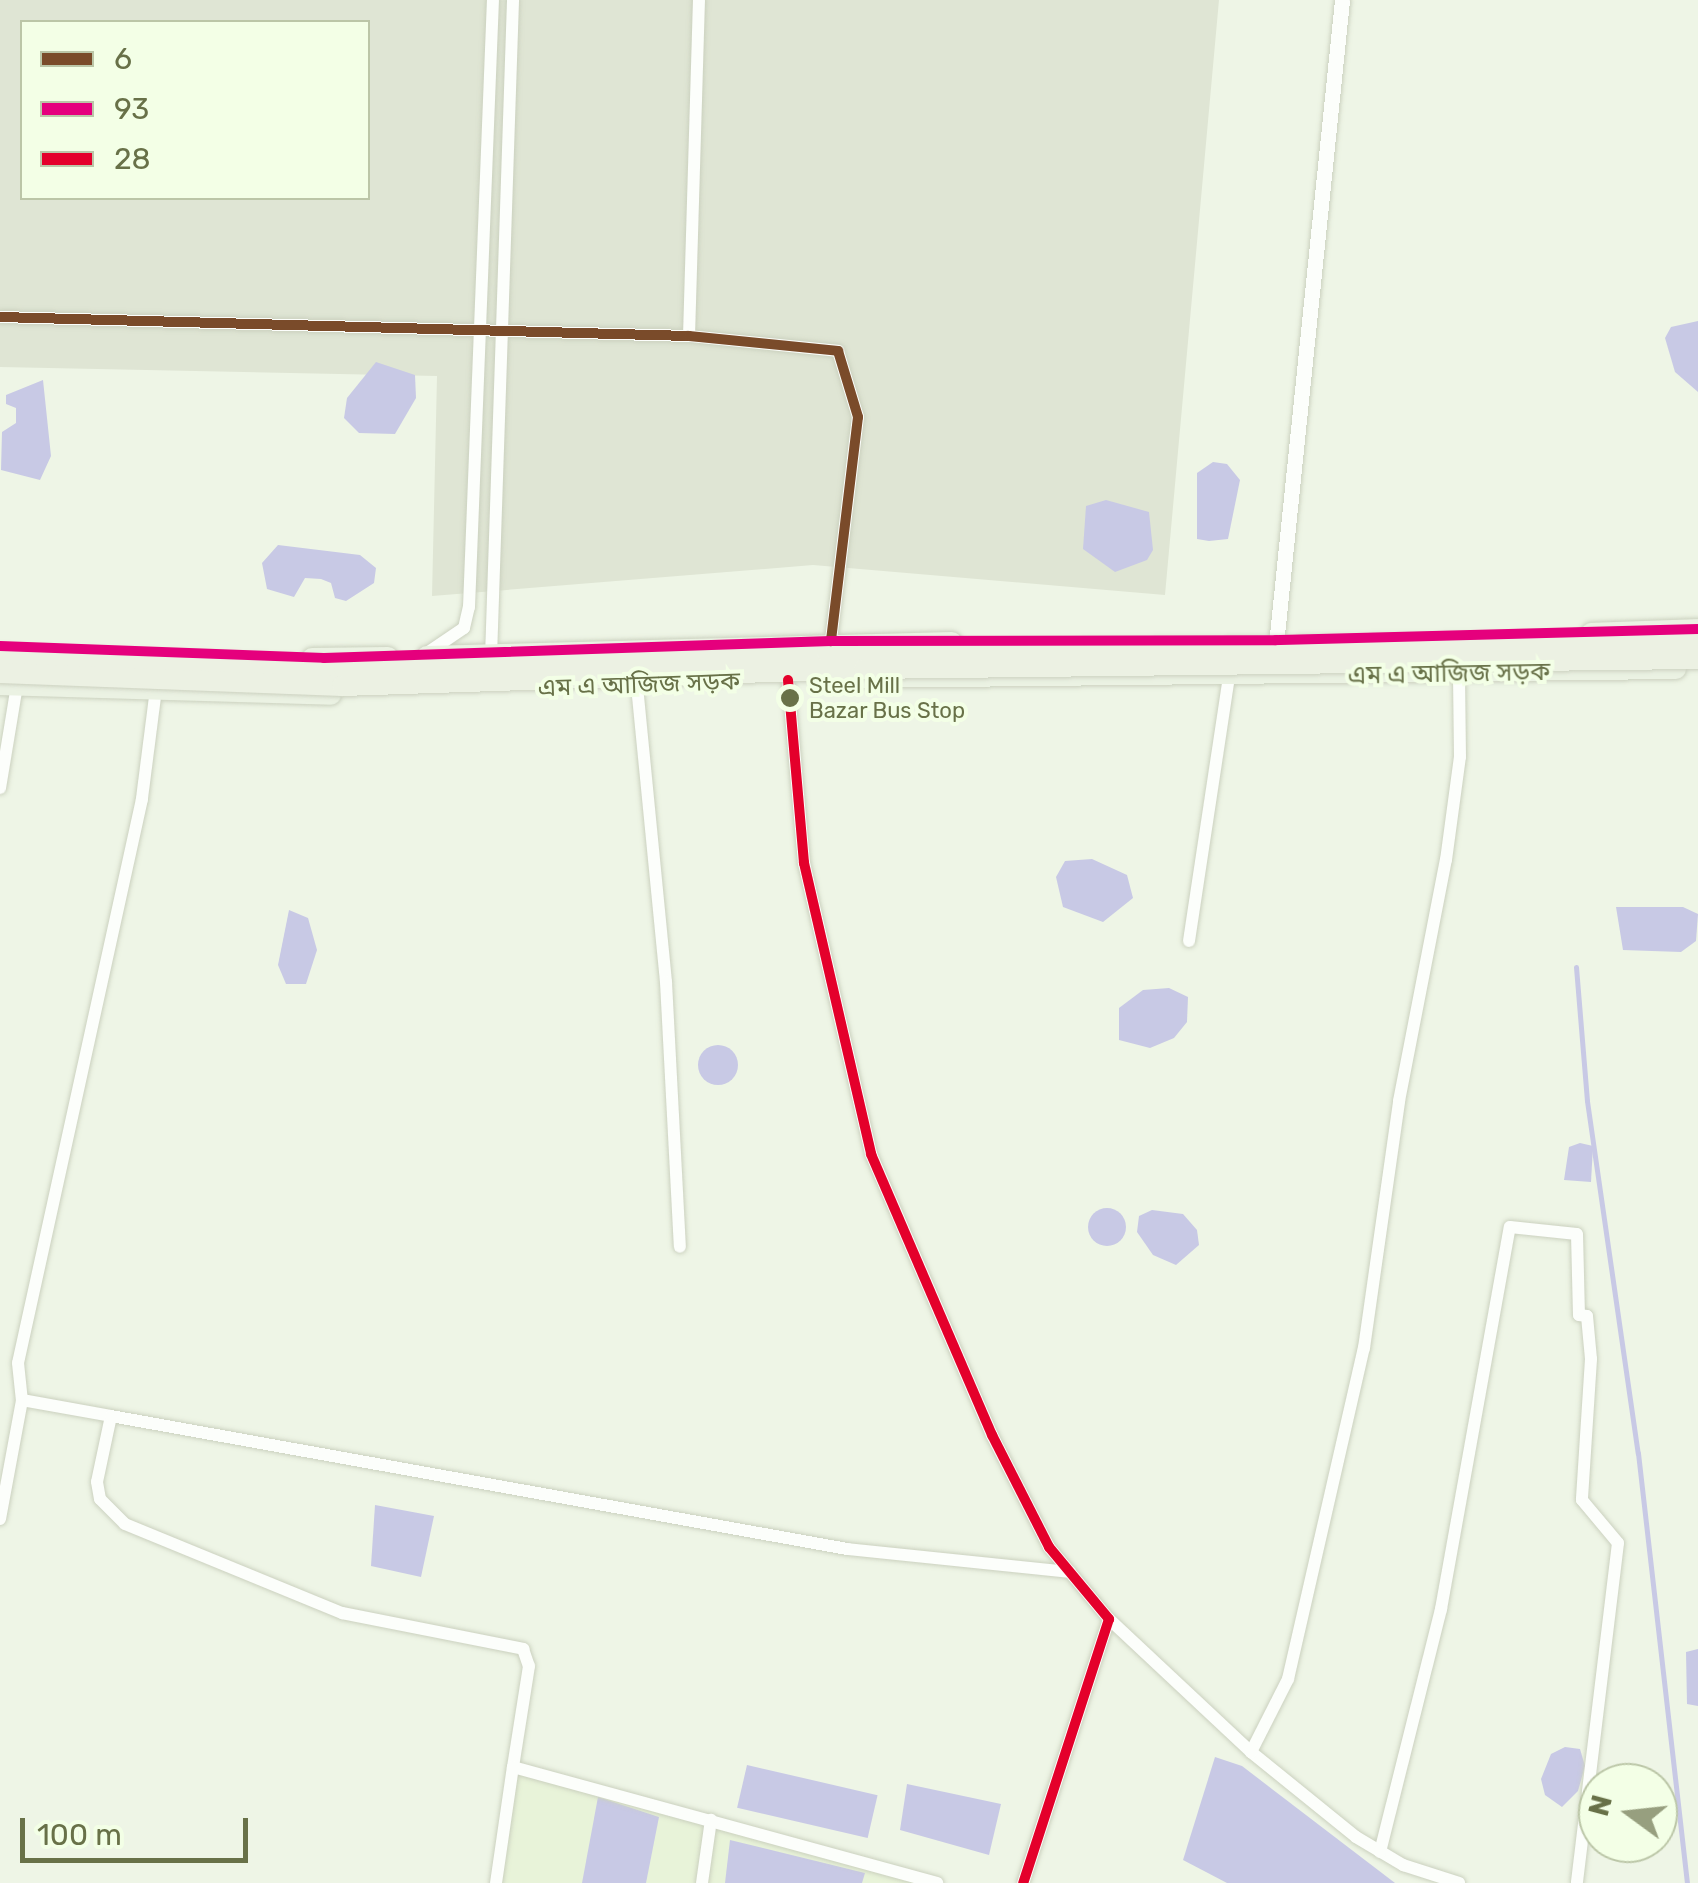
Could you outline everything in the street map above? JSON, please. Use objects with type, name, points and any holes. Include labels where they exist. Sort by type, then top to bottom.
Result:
[{"type":"highway","points":[[0,656],[344,668],[827,653],[1698,641]]},
{"type":"highway","points":[[5,681],[342,686],[864,669],[1698,658]]},
{"type":"main road","points":[[0,646],[418,656],[831,641],[1276,640],[1698,629]]},
{"type":"main road","name":"এম এ আজিজ সড়ক","points":[[5,681],[316,695],[788,680],[1274,678],[1698,668]]},
{"type":"street","points":[[418,656],[457,635],[469,607],[493,0]]},
{"type":"street","points":[[491,690],[513,0]]},
{"type":"street","points":[[689,336],[699,0]]},
{"type":"street","points":[[1274,678],[1342,0]]},
{"type":"street","points":[[0,317],[689,336],[838,351],[858,417],[831,641]]},
{"type":"street","points":[[1251,1752],[1288,1679],[1364,1348],[1399,1102],[1446,860],[1460,757],[1459,673]]},
{"type":"street","points":[[1189,941],[1229,678]]},
{"type":"street","points":[[788,680],[804,863],[871,1154],[992,1436],[1049,1547],[1109,1620],[1251,1752],[1380,1852],[1458,1883]]},
{"type":"street","points":[[0,788],[5,681]]},
{"type":"street","points":[[637,686],[666,982],[680,1247]]},
{"type":"street","points":[[0,1519],[22,1400],[18,1363],[142,799],[156,689]]},
{"type":"street","points":[[1380,1852],[1442,1609],[1510,1227],[1577,1234],[1579,1315],[1587,1316],[1592,1359],[1582,1500],[1618,1543],[1577,1883]]},
{"type":"street","points":[[22,1400],[793,1540],[1070,1572]]},
{"type":"street","points":[[110,1416],[96,1482],[100,1499],[126,1524],[342,1614],[523,1649],[528,1666],[496,1883]]},
{"type":"street","points":[[1023,1883],[1109,1620]]},
{"type":"street","points":[[514,1767],[938,1883]]},
{"type":"street","points":[[702,1883],[712,1820]]},
{"type":"shaded area","points":[[0,0],[1219,0],[1165,595],[813,565],[432,596],[437,376],[0,367]]},
{"type":"shaded area","points":[[513,1767],[937,1883],[492,1883]]},
{"type":"water","points":[[1698,321],[1698,392],[1675,372],[1665,338],[1671,327]]},
{"type":"water","points":[[376,362],[415,375],[416,398],[395,434],[359,433],[344,418],[347,398]]},
{"type":"water","points":[[43,380],[51,456],[40,480],[1,470],[2,432],[16,423],[16,408],[6,404],[6,395]]},
{"type":"water","points":[[1213,462],[1227,464],[1240,480],[1228,539],[1209,541],[1197,539],[1197,473]]},
{"type":"water","points":[[1106,500],[1149,512],[1153,550],[1147,560],[1115,572],[1083,549],[1086,506]]},
{"type":"water","points":[[278,545],[360,555],[376,568],[374,583],[346,601],[335,598],[331,583],[321,579],[305,578],[294,597],[267,589],[262,563]]},
{"type":"water","points":[[1092,859],[1127,875],[1133,898],[1103,922],[1063,907],[1056,877],[1065,861]]},
{"type":"water","points":[[1616,907],[1683,907],[1698,914],[1696,941],[1681,952],[1623,950]]},
{"type":"water","points":[[289,910],[308,918],[317,950],[306,984],[286,984],[278,965]]},
{"type":"water","points":[[1169,988],[1188,997],[1187,1022],[1174,1038],[1150,1048],[1119,1040],[1119,1008],[1143,990]]},
{"type":"water","points":[[718,1045],[732,1051],[738,1065],[732,1079],[718,1085],[704,1079],[698,1065],[704,1051]]},
{"type":"water","points":[[1580,1143],[1593,1146],[1591,1182],[1564,1180],[1569,1147]]},
{"type":"water","points":[[1107,1208],[1120,1214],[1126,1227],[1120,1240],[1107,1246],[1094,1240],[1088,1227],[1094,1214]]},
{"type":"water","points":[[1152,1210],[1183,1214],[1197,1230],[1199,1245],[1176,1265],[1153,1255],[1137,1232],[1139,1216]]},
{"type":"water","points":[[375,1505],[434,1516],[421,1577],[371,1566]]},
{"type":"water","points":[[1698,1649],[1698,1706],[1687,1704],[1686,1652]]},
{"type":"water","points":[[1565,1747],[1580,1749],[1584,1763],[1578,1763],[1578,1791],[1562,1807],[1545,1795],[1541,1779],[1551,1754]]},
{"type":"water","points":[[1215,1757],[1242,1766],[1395,1883],[1227,1883],[1183,1860]]},
{"type":"water","points":[[747,1765],[878,1795],[868,1838],[737,1808]]},
{"type":"water","points":[[907,1784],[1001,1804],[989,1855],[900,1830]]},
{"type":"water","points":[[598,1797],[659,1817],[646,1883],[582,1883]]},
{"type":"water","points":[[730,1840],[865,1873],[862,1883],[725,1883]]},
{"type":"waterway","points":[[1576,967],[1587,1101],[1638,1453],[1687,1883]]},
{"type":"transit line","name":"6","points":[[0,317],[689,336],[838,351],[858,417],[831,641]]},
{"type":"transit line","name":"93","points":[[0,646],[324,658],[831,641],[1276,640],[1698,629]]},
{"type":"transit line","name":"28","points":[[788,680],[804,863],[871,1154],[992,1435],[1049,1547],[1109,1619],[1023,1883]]},
{"type":"place","name":"Steel Mill Bazar Bus Stop","points":[[790,698]]}]
